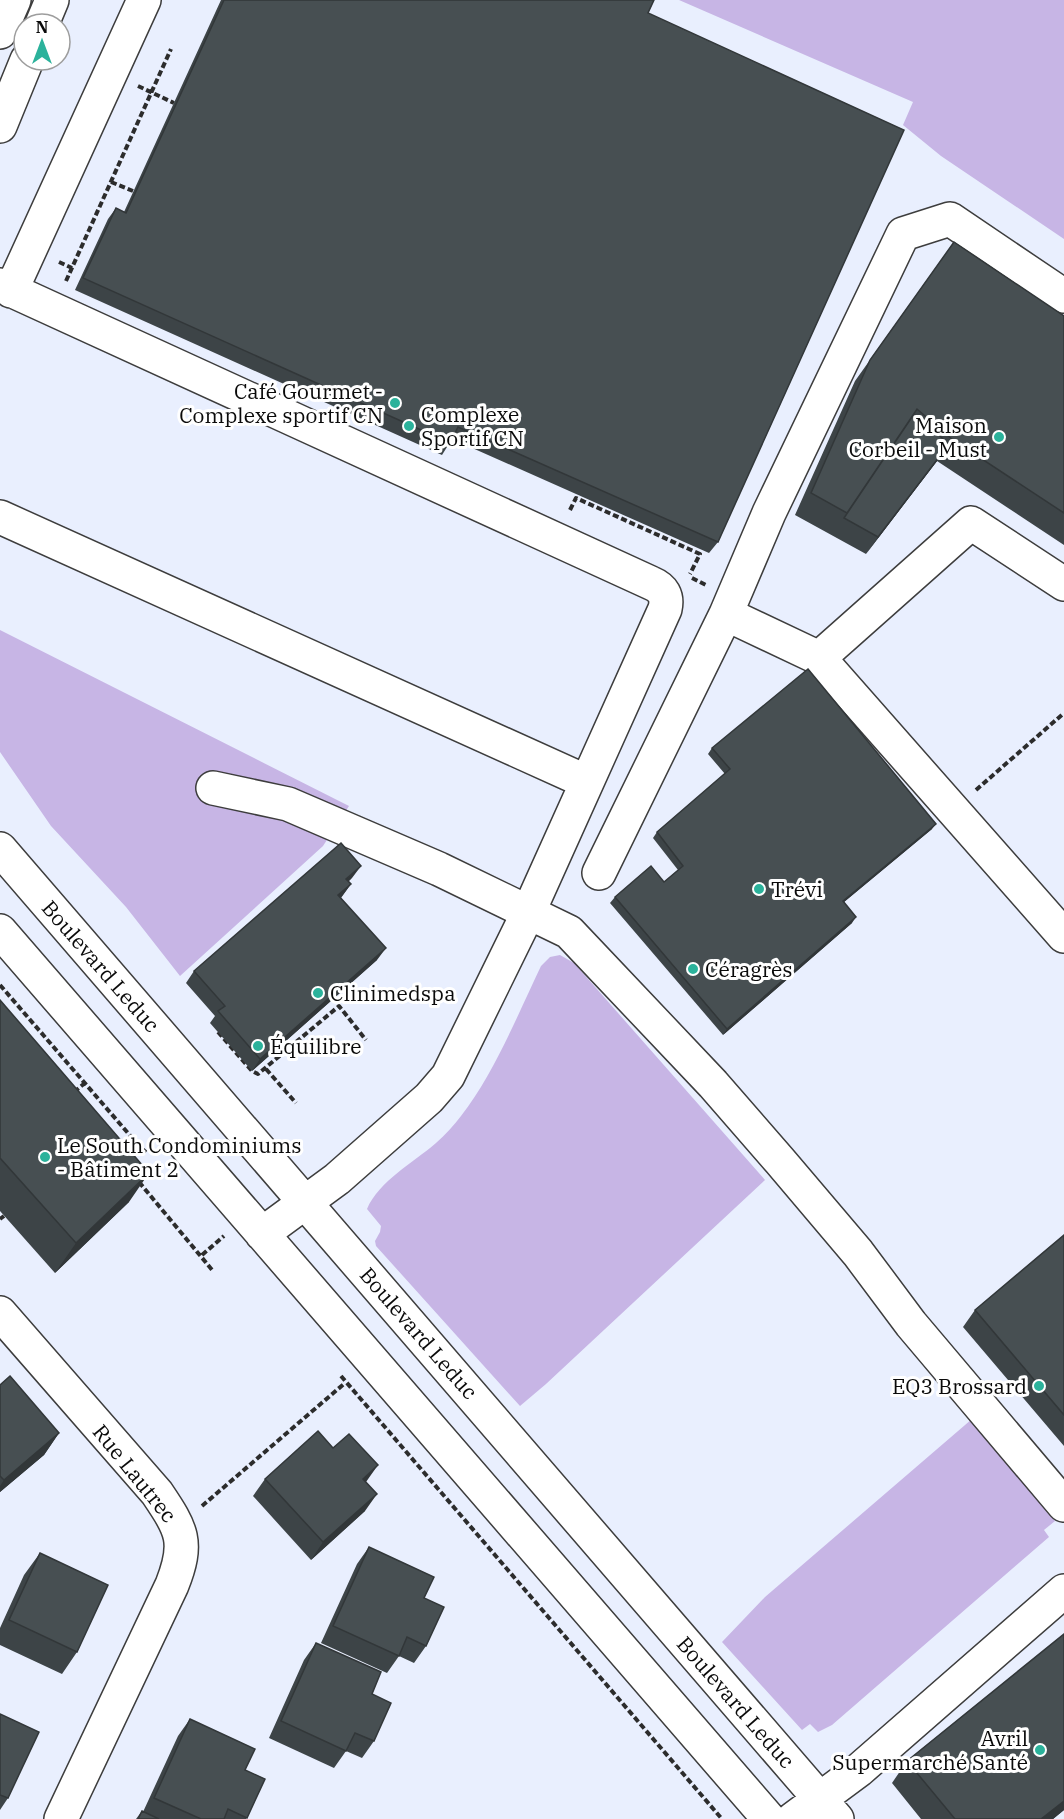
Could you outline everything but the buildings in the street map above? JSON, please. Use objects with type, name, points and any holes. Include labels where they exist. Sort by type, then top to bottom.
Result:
[{"type":"street","points":[[0,32],[14,0]]},
{"type":"street","points":[[144,0],[6,288],[426,478],[661,588],[666,598],[665,609],[529,911],[444,1081],[429,1098],[337,1179],[262,1233]]},
{"type":"street","points":[[0,126],[22,72]]},
{"type":"street","points":[[598,873],[726,614],[769,513],[903,234],[950,219],[1064,296]]},
{"type":"street","points":[[0,517],[587,782]]},
{"type":"street","points":[[819,658],[971,523],[1064,584]]},
{"type":"street","points":[[726,614],[819,658],[1064,936]]},
{"type":"street","points":[[213,788],[288,804],[529,911],[569,932],[713,1084],[858,1253],[911,1324],[1064,1505]]},
{"type":"street","name":"Boulevard Leduc","points":[[0,849],[829,1809]]},
{"type":"street","points":[[0,932],[769,1819]]},
{"type":"street","name":"Rue Lautrec","points":[[0,1313],[157,1493],[171,1512],[182,1540],[181,1558],[172,1585],[62,1819]]},
{"type":"street","points":[[794,1819],[829,1809],[859,1770],[1064,1591]]},
{"type":"path","points":[[66,281],[171,49]]},
{"type":"path","points":[[151,92],[174,103]]},
{"type":"path","points":[[111,182],[133,191]]},
{"type":"path","points":[[561,506],[571,510],[576,498],[700,554]]},
{"type":"path","points":[[971,795],[1064,713]]},
{"type":"path","points":[[327,1004],[333,1011]]},
{"type":"path","points":[[218,1032],[252,1071],[258,1074],[339,1006],[366,1040]]},
{"type":"path","points":[[268,1056],[273,1063]]},
{"type":"path","points":[[266,1069],[296,1103]]},
{"type":"path","points":[[66,1098],[85,1083]]},
{"type":"path","points":[[134,1176],[213,1270]]},
{"type":"path","points":[[202,1255],[226,1233]]},
{"type":"path","points":[[196,1511],[345,1383]]},
{"type":"shaded area","points":[[679,0],[1064,0],[1064,239],[941,156],[903,125],[913,102]]},
{"type":"shaded area","points":[[0,630],[349,806],[323,846],[180,976],[126,907],[51,826],[0,752]]},
{"type":"shaded area","points":[[560,955],[574,963],[765,1180],[520,1406],[376,1246],[375,1241],[381,1226],[367,1209],[372,1199],[388,1181],[436,1143],[461,1116],[495,1063],[541,966],[550,957]]},
{"type":"shaded area","points":[[972,1419],[1055,1521],[1044,1530],[1049,1537],[832,1725],[818,1732],[810,1724],[802,1730],[722,1642],[765,1597]]},
{"type":"place","name":"Café Gourmet - Complexe sportif CN","points":[[395,403]]},
{"type":"place","name":"Complexe Sportif CN","points":[[409,426]]},
{"type":"place","name":"Maison Corbeil - Must","points":[[999,437]]},
{"type":"place","name":"Trévi","points":[[759,889]]},
{"type":"place","name":"Céragrès","points":[[693,969]]},
{"type":"place","name":"Clinimedspa","points":[[318,993]]},
{"type":"place","name":"Équilibre","points":[[258,1046]]},
{"type":"place","name":"Le South Condominiums - Bâtiment 2","points":[[45,1157]]},
{"type":"place","name":"EQ3 Brossard","points":[[1039,1386]]},
{"type":"place","name":"Avril Supermarché Santé","points":[[1040,1750]]}]
